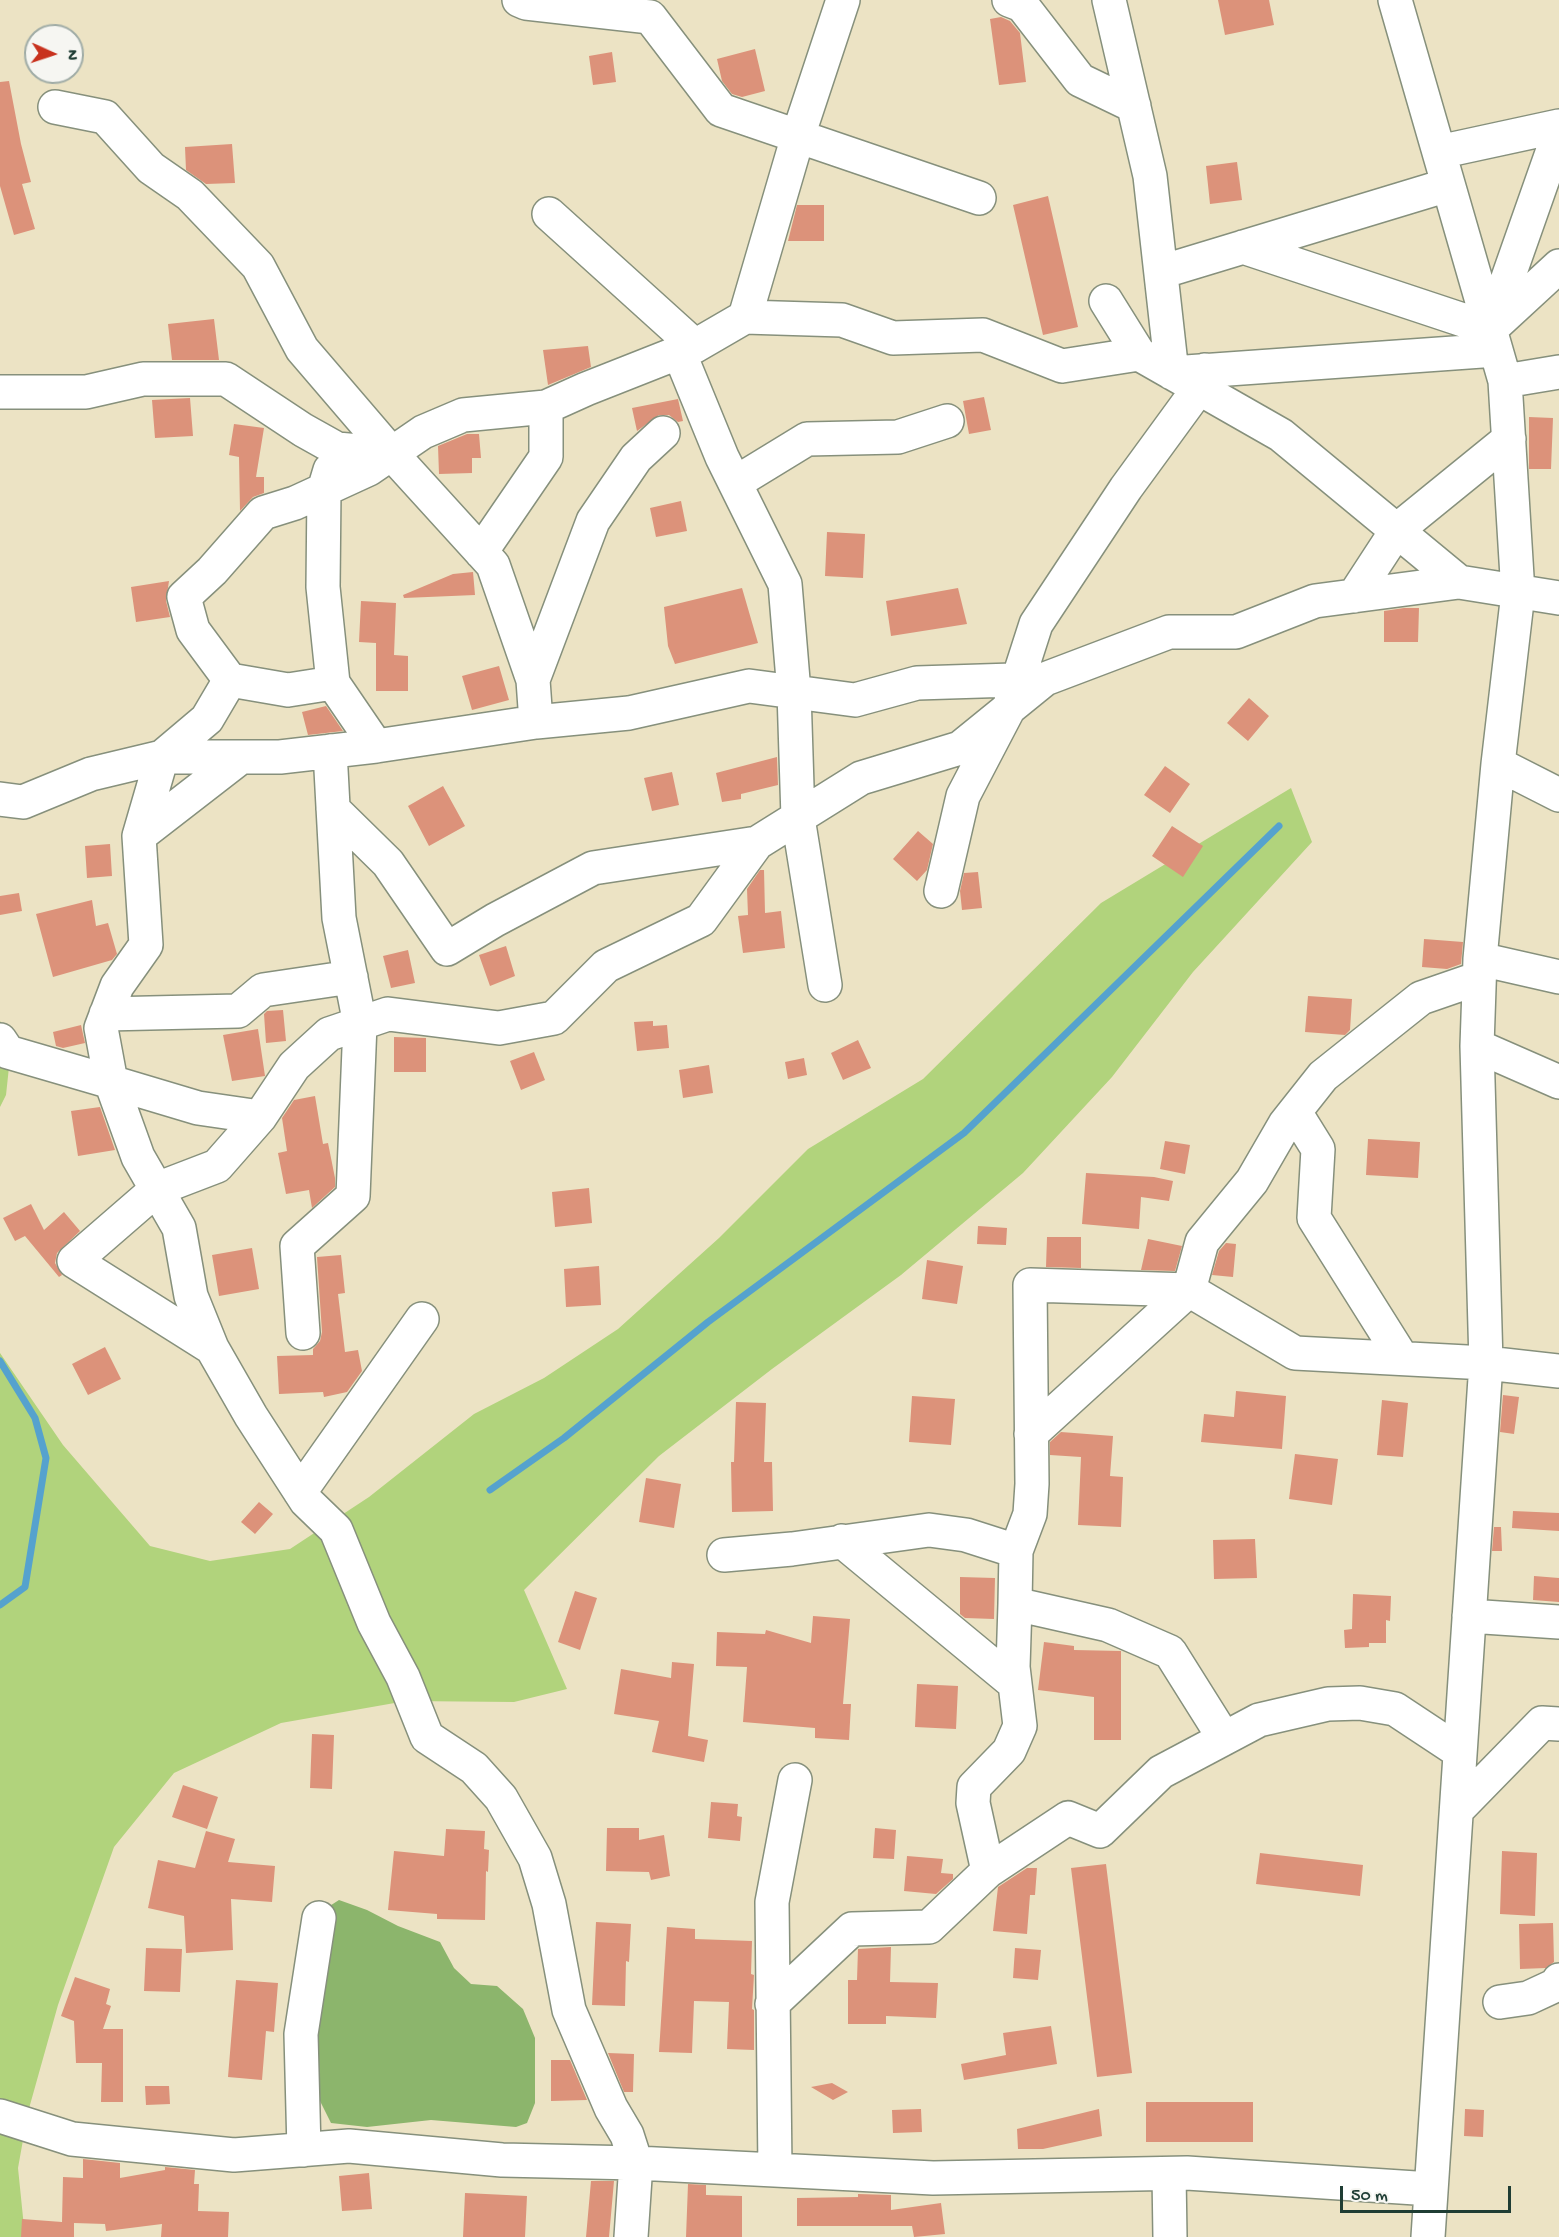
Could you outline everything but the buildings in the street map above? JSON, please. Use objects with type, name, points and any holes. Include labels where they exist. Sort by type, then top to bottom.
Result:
[{"type":"street","points":[[519,0],[526,3],[650,17],[721,110],[979,198]]},
{"type":"street","points":[[745,318],[798,136],[843,0]]},
{"type":"street","points":[[1009,0],[1022,5],[1080,80],[1134,106]]},
{"type":"street","points":[[941,891],[963,796],[1024,689],[1036,624],[1126,488],[1192,377],[1161,272],[1150,176],[1109,0]]},
{"type":"street","points":[[1395,0],[1505,381],[1518,593],[1498,764],[1480,969],[1477,1046],[1486,1363],[1428,2237]]},
{"type":"street","points":[[55,107],[105,117],[152,168],[190,195],[258,266],[302,349],[392,454],[493,565],[533,680],[536,722]]},
{"type":"street","points":[[1439,152],[1559,126]]},
{"type":"street","points":[[1493,339],[1559,133]]},
{"type":"street","points":[[1161,272],[1448,184]]},
{"type":"street","points":[[549,214],[687,349],[722,457],[785,584],[794,692],[798,818],[825,985]]},
{"type":"street","points":[[1243,247],[1493,339]]},
{"type":"street","points":[[1192,377],[1493,339],[1559,266]]},
{"type":"street","points":[[1106,301],[1139,354]]},
{"type":"street","points":[[333,683],[288,690],[230,680],[193,630],[184,597],[212,571],[263,513],[295,503],[369,470],[423,432],[463,415],[546,407],[687,349],[745,318],[842,320],[893,338],[983,335],[1062,366],[1139,354],[1192,377],[1281,435],[1459,582]]},
{"type":"street","points":[[1505,381],[1559,372]]},
{"type":"street","points":[[0,392],[86,392],[143,380],[226,379],[303,430],[337,449],[392,454]]},
{"type":"street","points":[[334,386],[337,449],[324,490],[323,587],[333,683],[376,746]]},
{"type":"street","points":[[481,552],[546,457],[546,407]]},
{"type":"street","points":[[735,483],[807,439],[898,438],[947,421]]},
{"type":"street","points":[[533,680],[593,521],[636,458],[663,433]]},
{"type":"street","points":[[1354,596],[1397,531],[1509,439]]},
{"type":"street","points":[[212,1348],[74,1261],[157,1189],[218,1166],[260,1117],[294,1066],[329,1034],[388,1014],[499,1028],[555,1018],[606,966],[701,920],[757,843],[861,778],[960,748],[1024,689],[1169,632],[1236,632],[1315,601],[1459,582],[1559,598]]},
{"type":"street","points":[[230,680],[207,719],[162,757],[140,836],[146,945],[117,986],[101,1028],[111,1082],[138,1157],[179,1228],[191,1296],[212,1348],[251,1416],[306,1502],[336,1530],[374,1623],[404,1677],[427,1737],[474,1768],[488,1783],[501,1798],[535,1858],[549,1904],[569,2010],[611,2108],[627,2135],[636,2163],[631,2237]]},
{"type":"street","points":[[0,799],[23,802],[91,774],[162,757],[280,757],[376,746],[536,722],[629,713],[749,686],[855,700],[917,683],[1024,689]]},
{"type":"street","points":[[303,1333],[297,1246],[353,1196],[360,1024],[339,918],[330,751]]},
{"type":"street","points":[[140,836],[241,757]]},
{"type":"street","points":[[1498,764],[1559,795]]},
{"type":"street","points":[[333,809],[388,863],[447,949],[495,920],[593,868],[757,843]]},
{"type":"street","points":[[1031,1434],[1189,1290],[1202,1242],[1252,1181],[1285,1125],[1323,1076],[1421,998],[1480,969],[1559,977]]},
{"type":"street","points":[[106,1014],[238,1011],[263,990],[351,977]]},
{"type":"street","points":[[0,1040],[8,1052],[198,1108],[260,1117]]},
{"type":"street","points":[[1477,1046],[1559,1082]]},
{"type":"street","points":[[1295,1112],[1318,1149],[1314,1218],[1402,1358]]},
{"type":"street","points":[[988,1872],[973,1803],[974,1787],[1009,1750],[1020,1726],[1013,1667],[1016,1551],[1030,1514],[1030,1286],[1189,1290],[1295,1353],[1486,1363],[1559,1371]]},
{"type":"street","points":[[300,1492],[422,1319]]},
{"type":"street","points":[[724,1555],[792,1549],[929,1530],[966,1535],[1016,1551]]},
{"type":"street","points":[[842,1541],[1015,1684]]},
{"type":"street","points":[[1015,1604],[1108,1625],[1170,1652],[1224,1738]]},
{"type":"street","points":[[1469,1617],[1559,1622]]},
{"type":"street","points":[[772,2004],[852,1929],[929,1927],[988,1872],[1068,1818],[1100,1831],[1161,1772],[1259,1720],[1328,1704],[1360,1703],[1395,1709],[1460,1752]]},
{"type":"street","points":[[1456,1810],[1542,1723],[1559,1724]]},
{"type":"street","points":[[775,2170],[772,1902],[795,1780]]},
{"type":"street","points":[[304,2150],[301,2034],[319,1918]]},
{"type":"street","points":[[1500,2002],[1528,1998],[1556,1985],[1559,1980]]},
{"type":"street","points":[[0,2116],[72,2139],[234,2155],[350,2146],[502,2160],[636,2163],[933,2178],[1170,2174],[1274,2178],[1431,2189]]},
{"type":"street","points":[[1170,2174],[1170,2237]]},
{"type":"green space","points":[[1291,788],[1312,842],[1193,972],[1112,1077],[1023,1173],[901,1275],[772,1369],[659,1456],[524,1590],[567,1689],[514,1702],[406,1701],[281,1723],[174,1773],[114,1847],[58,2005],[28,2112],[18,2168],[25,2237],[0,2237],[0,1353],[63,1445],[150,1546],[210,1561],[290,1549],[369,1497],[474,1414],[544,1378],[618,1329],[719,1238],[808,1149],[923,1079],[1101,903]]},
{"type":"green space","points":[[0,1021],[12,1039],[6,1095],[0,1107]]},
{"type":"green space","points":[[339,1900],[440,1942],[454,1968],[471,1984],[497,1986],[523,2009],[535,2038],[535,2103],[527,2123],[516,2127],[431,2120],[367,2127],[331,2123],[308,2077],[325,1909]]},
{"type":"waterway","points":[[490,1490],[564,1438],[708,1322],[964,1133],[1279,826]]},
{"type":"waterway","points":[[0,1361],[35,1418],[46,1458],[25,1587],[0,1605]]}]
